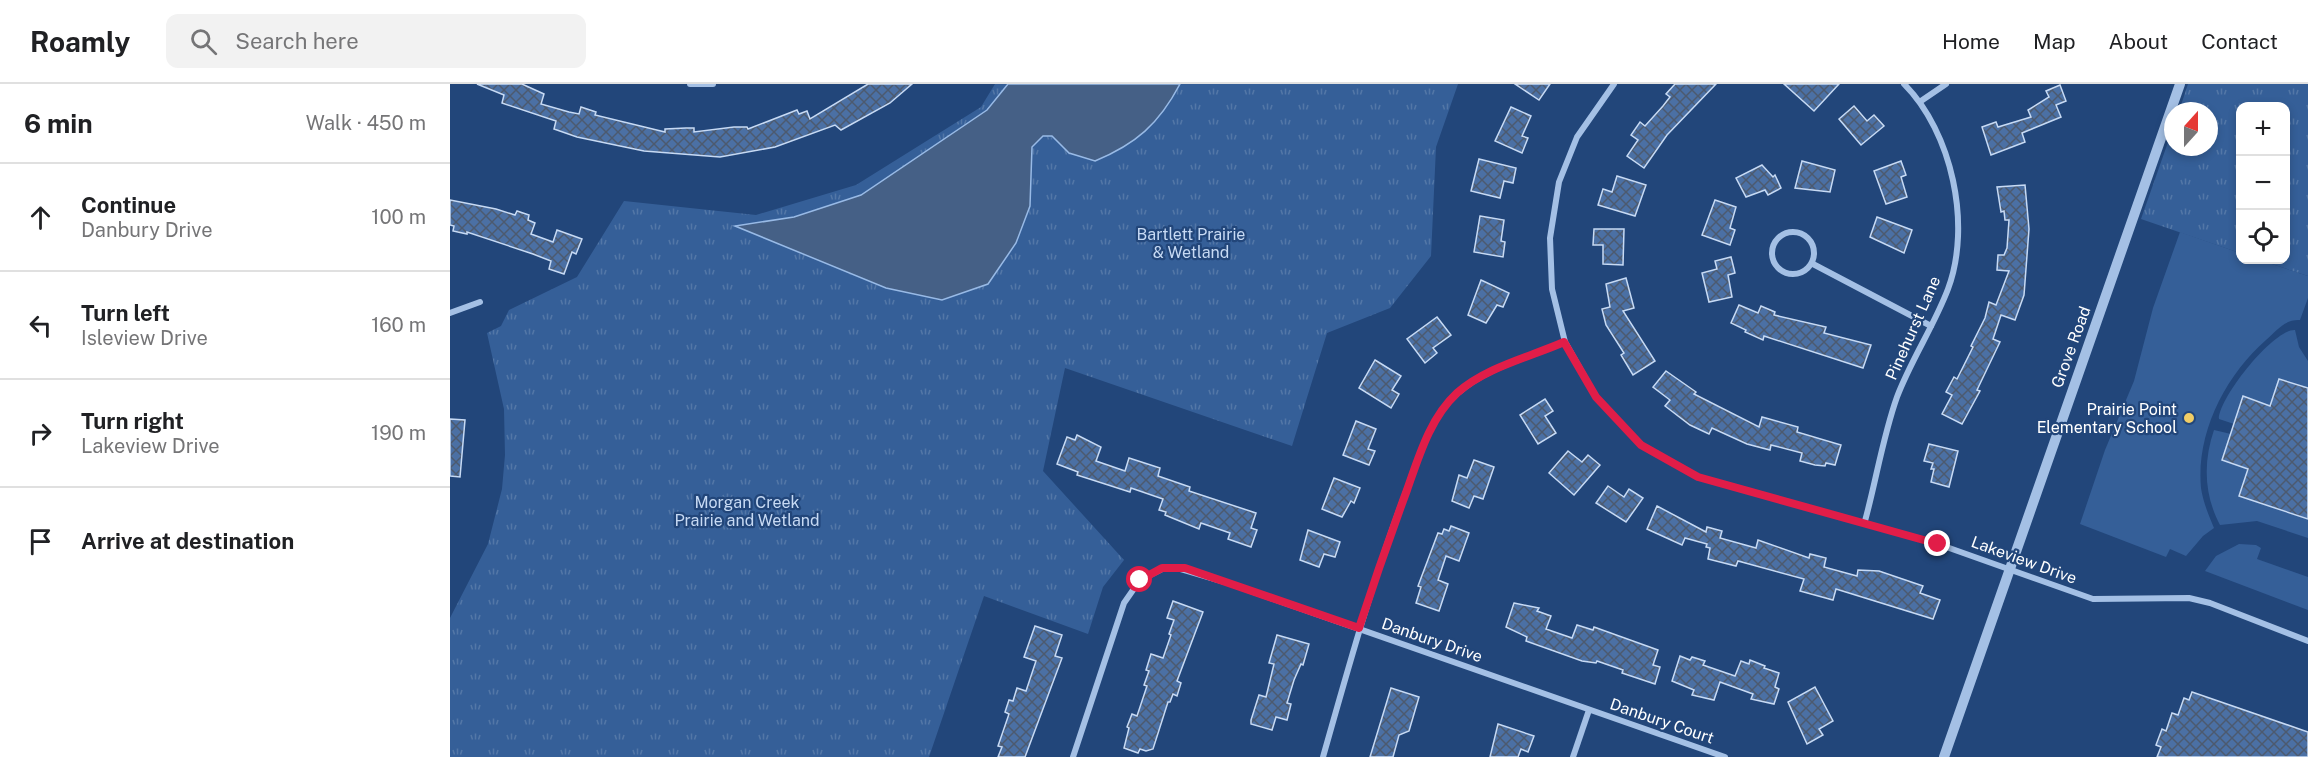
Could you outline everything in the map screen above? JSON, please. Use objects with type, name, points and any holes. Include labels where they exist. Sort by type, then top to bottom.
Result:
[{"type":"street","points":[[690,84],[713,84]]},
{"type":"street","name":"Lakeview Drive","points":[[1614,84],[1577,137],[1559,184],[1550,238],[1552,289],[1564,342],[1596,397],[1641,445],[1698,477],[1755,495],[1865,521],[2009,568],[2092,599],[2188,598],[2308,641]]},
{"type":"street","name":"Pinehurst Lane","points":[[1865,521],[1897,397],[1949,288],[1957,250],[1959,223],[1948,162],[1921,101],[1904,84]]},
{"type":"street","points":[[1921,101],[1946,84]]},
{"type":"street","name":"Grove Road","points":[[1944,757],[2180,84]]},
{"type":"street","points":[[1791,231],[1805,236],[1815,251],[1813,264],[1796,274],[1786,273],[1774,263],[1771,250],[1779,236],[1791,231]]},
{"type":"street","points":[[1813,264],[1931,326]]},
{"type":"street","points":[[450,313],[480,302]]},
{"type":"street","points":[[1323,757],[1378,566],[1426,438],[1442,411],[1457,393],[1474,381],[1564,342]]},
{"type":"street","name":"Danbury Drive","points":[[1073,757],[1124,603],[1140,580],[1162,568],[1185,568],[1589,710]]},
{"type":"street","points":[[1573,757],[1589,710]]},
{"type":"street","name":"Danbury Court","points":[[1589,710],[1725,757]]},
{"type":"green space","name":"Morgan Creek Prairie and Wetland","points":[[995,84],[1458,84],[1436,147],[1431,256],[1390,308],[1327,333],[1292,446],[1065,368],[1043,471],[1124,560],[1103,587],[1088,634],[984,596],[929,757],[450,757],[450,618],[488,544],[502,489],[505,455],[504,409],[487,333],[501,326],[509,310],[577,277],[624,201],[756,215],[856,185],[981,107]]},
{"type":"green space","points":[[2188,84],[2308,84],[2308,276],[2272,264],[2290,264],[2290,102],[2236,102],[2236,252],[2141,219],[2164,154],[2164,156],[2218,156],[2218,102],[2182,102]]},
{"type":"green space","points":[[2180,232],[2236,252],[2236,264],[2272,264],[2308,276],[2308,298],[2300,320],[2290,321],[2277,329],[2251,354],[2226,388],[2216,407],[2203,447],[2201,467],[2202,493],[2214,528],[2203,536],[2186,556],[2170,549],[2166,557],[2080,524],[2105,450],[2134,381],[2153,308]]},
{"type":"green space","points":[[2295,330],[2299,347],[2308,361],[2308,388],[2279,379],[2270,406],[2244,397],[2234,424],[2219,419],[2228,396],[2249,366],[2274,341],[2285,333]]},
{"type":"green space","points":[[2214,430],[2231,434],[2248,469],[2240,496],[2308,519],[2308,538],[2257,521],[2220,525],[2211,502],[2207,478],[2208,454]]},
{"type":"green space","points":[[2239,544],[2256,545],[2261,548],[2257,559],[2308,577],[2308,610],[2205,571],[2216,556]]},
{"type":"shaded area","points":[[1008,84],[1180,84],[1164,111],[1145,131],[1123,147],[1095,161],[1069,153],[1052,136],[1043,136],[1032,147],[1030,206],[1016,243],[988,284],[942,300],[886,288],[735,226],[794,217],[861,195],[987,110]]},
{"type":"building","points":[[477,84],[522,84],[544,94],[541,104],[569,112],[579,114],[581,107],[596,112],[595,115],[665,132],[665,129],[694,128],[694,132],[734,127],[747,127],[748,129],[797,110],[799,114],[807,111],[810,119],[868,84],[912,84],[890,103],[841,130],[835,125],[775,147],[720,157],[644,151],[577,137],[554,129],[556,121],[502,103],[504,95]]},
{"type":"building","points":[[1515,84],[1550,84],[1539,100]]},
{"type":"building","points":[[1675,84],[1716,84],[1667,135],[1644,168],[1627,156],[1638,140],[1631,135],[1640,122],[1645,126],[1663,106],[1670,97],[1666,94]]},
{"type":"building","points":[[1784,84],[1839,84],[1814,111]]},
{"type":"building","points":[[2060,85],[2066,101],[2056,105],[2061,117],[2022,133],[2025,142],[1991,155],[1982,127],[1996,122],[1998,127],[2031,117],[2028,110],[2049,97],[2046,91]]},
{"type":"building","points":[[1854,106],[1867,121],[1874,115],[1884,126],[1861,145],[1839,119]]},
{"type":"building","points":[[1511,107],[1531,116],[1522,136],[1528,138],[1522,153],[1495,141]]},
{"type":"building","points":[[1479,159],[1516,168],[1513,183],[1504,181],[1500,198],[1471,191]]},
{"type":"building","points":[[1802,161],[1835,170],[1830,192],[1795,188]]},
{"type":"building","points":[[1901,161],[1906,175],[1901,177],[1907,197],[1886,204],[1874,171]]},
{"type":"building","points":[[1762,165],[1773,177],[1775,175],[1781,188],[1768,195],[1765,190],[1746,197],[1736,178]]},
{"type":"building","points":[[1617,176],[1646,185],[1635,216],[1598,205],[1603,189],[1612,192]]},
{"type":"building","points":[[2025,185],[2029,229],[2024,295],[2015,320],[2001,315],[1993,339],[2000,342],[1977,390],[1980,391],[1962,424],[1942,414],[1952,395],[1946,392],[1954,377],[1957,379],[1973,347],[1971,346],[1985,318],[1989,302],[1996,305],[2009,271],[1997,270],[1998,255],[2004,255],[2007,248],[2009,220],[2005,220],[2004,211],[2001,212],[1997,187]]},
{"type":"building","points":[[450,200],[515,215],[517,211],[529,215],[528,220],[535,223],[531,234],[553,242],[557,230],[582,239],[576,254],[572,252],[564,274],[549,269],[551,261],[533,254],[467,232],[467,234],[453,231],[454,226],[450,225]]},
{"type":"building","points":[[1715,200],[1736,207],[1730,228],[1735,230],[1730,245],[1702,235]]},
{"type":"building","points":[[1480,216],[1504,220],[1501,241],[1505,242],[1503,257],[1474,252]]},
{"type":"building","points":[[1877,217],[1912,230],[1904,253],[1870,237]]},
{"type":"building","points":[[1594,229],[1624,229],[1623,265],[1603,264],[1603,245],[1593,245]]},
{"type":"building","points":[[1731,257],[1735,273],[1728,275],[1732,297],[1709,302],[1702,273],[1717,269],[1715,261]]},
{"type":"building","points":[[1626,278],[1634,308],[1623,311],[1655,361],[1633,375],[1621,355],[1624,353],[1606,325],[1602,309],[1610,307],[1606,284]]},
{"type":"building","points":[[1481,280],[1509,293],[1503,307],[1497,305],[1486,323],[1468,315]]},
{"type":"building","points":[[1739,305],[1758,313],[1761,306],[1775,312],[1774,315],[1826,327],[1824,333],[1871,345],[1863,368],[1764,336],[1763,340],[1745,332],[1746,330],[1731,323]]},
{"type":"building","points":[[1437,317],[1451,335],[1433,348],[1437,353],[1425,363],[1407,339]]},
{"type":"building","points":[[1375,360],[1401,376],[1392,390],[1399,394],[1391,408],[1359,388]]},
{"type":"building","points":[[1666,371],[1696,392],[1694,394],[1759,427],[1762,417],[1798,427],[1797,432],[1841,445],[1835,465],[1826,463],[1825,466],[1815,465],[1800,461],[1802,453],[1771,445],[1770,450],[1747,444],[1712,428],[1709,434],[1690,425],[1665,406],[1670,400],[1653,387]]},
{"type":"building","points":[[2279,379],[2308,388],[2308,519],[2239,496],[2248,469],[2222,460],[2243,396],[2270,406]]},
{"type":"building","points":[[1545,399],[1553,411],[1545,416],[1556,433],[1538,444],[1520,415]]},
{"type":"building","points":[[450,419],[465,420],[460,477],[450,476]]},
{"type":"building","points":[[1356,421],[1376,429],[1368,449],[1375,451],[1369,465],[1343,455]]},
{"type":"building","points":[[1077,435],[1101,447],[1096,461],[1125,471],[1129,458],[1160,468],[1158,476],[1190,487],[1189,491],[1256,513],[1251,528],[1257,530],[1251,547],[1228,539],[1230,533],[1201,523],[1199,529],[1165,515],[1166,512],[1159,510],[1163,499],[1131,488],[1130,492],[1077,475],[1078,472],[1057,464],[1067,437],[1075,440]]},
{"type":"building","points":[[1929,444],[1958,451],[1949,487],[1931,482],[1933,463],[1924,461]]},
{"type":"building","points":[[1568,451],[1582,462],[1588,455],[1600,465],[1574,495],[1549,473]]},
{"type":"building","points":[[1474,460],[1494,467],[1483,499],[1474,496],[1469,508],[1452,501],[1459,475],[1467,478]]},
{"type":"building","points":[[1334,478],[1360,488],[1354,503],[1351,501],[1342,517],[1322,509]]},
{"type":"building","points":[[1608,486],[1624,497],[1629,489],[1643,498],[1626,522],[1596,503]]},
{"type":"building","points":[[1657,506],[1706,532],[1707,527],[1722,531],[1720,538],[1756,548],[1758,540],[1809,558],[1810,554],[1826,558],[1824,567],[1857,576],[1858,570],[1879,571],[1923,586],[1920,593],[1940,600],[1933,619],[1836,589],[1833,600],[1800,591],[1804,579],[1738,561],[1736,566],[1708,559],[1710,548],[1706,547],[1707,544],[1685,538],[1682,545],[1647,529]]},
{"type":"building","points":[[1451,526],[1469,533],[1459,561],[1446,556],[1438,580],[1448,584],[1439,611],[1416,603],[1421,587],[1418,586],[1438,533],[1442,534],[1444,529],[1449,531]]},
{"type":"building","points":[[1308,530],[1340,542],[1335,557],[1324,554],[1319,567],[1300,560]]},
{"type":"building","points":[[1173,601],[1203,612],[1177,681],[1181,683],[1177,696],[1173,694],[1168,702],[1153,749],[1146,751],[1140,749],[1138,753],[1124,748],[1129,728],[1127,727],[1132,714],[1137,716],[1147,686],[1144,685],[1151,654],[1163,658],[1174,620],[1167,618]]},
{"type":"building","points":[[1514,603],[1539,608],[1537,611],[1551,616],[1546,629],[1572,638],[1577,625],[1593,630],[1594,627],[1658,650],[1653,665],[1660,667],[1655,684],[1622,673],[1623,670],[1597,661],[1596,663],[1582,661],[1526,641],[1527,637],[1506,627]]},
{"type":"building","points":[[1035,626],[1062,635],[1055,656],[1062,658],[1025,757],[998,757],[1002,747],[998,746],[1009,714],[1005,712],[1009,700],[1013,701],[1017,688],[1026,691],[1036,661],[1024,657]]},
{"type":"building","points":[[1277,635],[1309,644],[1287,703],[1291,704],[1287,720],[1276,717],[1272,730],[1251,724],[1251,720],[1259,695],[1266,697],[1274,664],[1269,663]]},
{"type":"building","points":[[1680,656],[1690,660],[1692,657],[1705,661],[1703,665],[1735,676],[1741,661],[1749,664],[1750,660],[1779,673],[1775,687],[1779,689],[1774,704],[1751,699],[1753,694],[1720,682],[1714,700],[1692,695],[1694,690],[1672,681]]},
{"type":"building","points":[[1815,687],[1833,721],[1819,729],[1823,735],[1807,744],[1788,702]]},
{"type":"building","points":[[1391,688],[1419,697],[1409,731],[1399,735],[1393,757],[1370,757]]},
{"type":"building","points":[[2192,692],[2308,732],[2308,757],[2157,757],[2161,747],[2156,745],[2162,729],[2166,731],[2172,713],[2178,715],[2184,698],[2189,700]]},
{"type":"building","points":[[1498,724],[1534,736],[1528,752],[1521,749],[1518,757],[1490,757]]},
{"type":"place","name":"Prairie Point Elementary School","points":[[2189,418]]},
{"type":"route","points":[[1140,580],[1162,568],[1185,568],[1359,628],[1378,566],[1426,438],[1442,411],[1457,393],[1474,381],[1564,342],[1596,397],[1641,445],[1698,477],[1755,495],[1865,521],[1938,544]]},
{"type":"park label","name":"Bartlett Prairie & Wetland","points":[[1191,243]]}]
